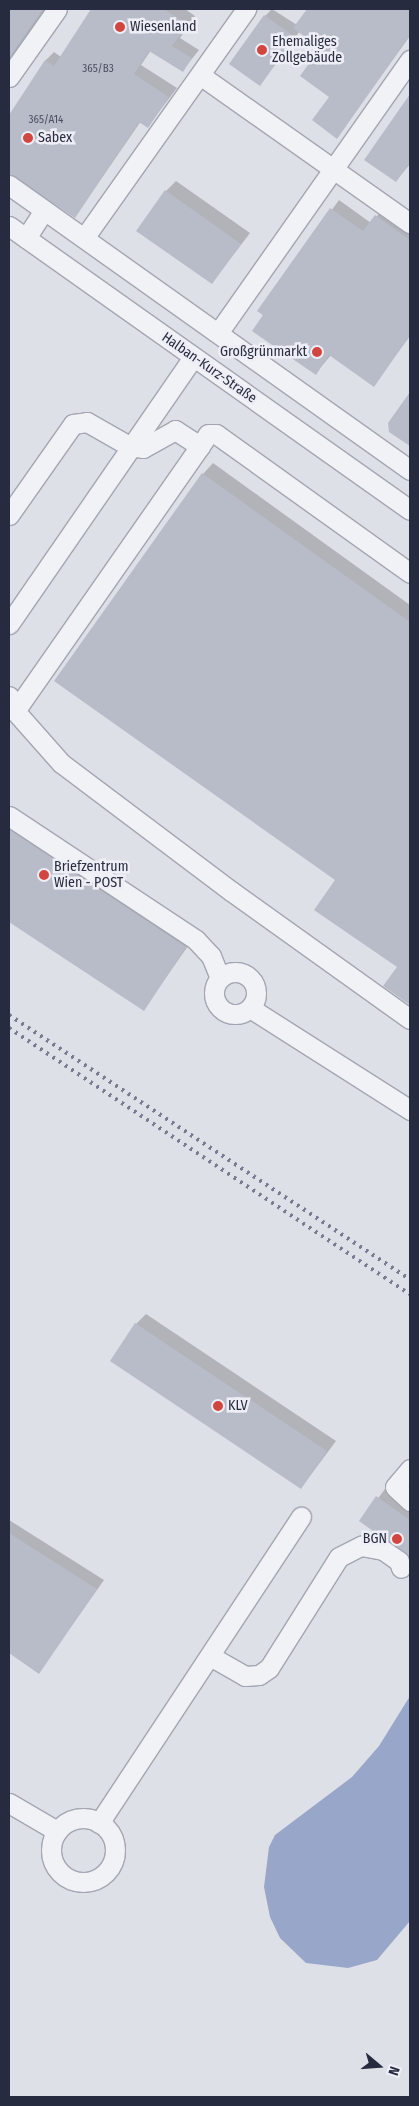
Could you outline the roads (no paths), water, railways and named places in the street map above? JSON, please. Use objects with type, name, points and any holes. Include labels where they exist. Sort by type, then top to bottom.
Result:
[{"type":"street","points":[[9,77],[57,9]]},
{"type":"street","points":[[84,238],[246,9]]},
{"type":"street","points":[[218,333],[410,60]]},
{"type":"street","points":[[200,75],[334,170],[407,214]]},
{"type":"street","points":[[9,185],[410,470]]},
{"type":"street","points":[[26,238],[49,213]]},
{"type":"street","name":"Halban-Kurz-Straße","points":[[9,226],[410,510]]},
{"type":"street","points":[[9,624],[128,446],[193,357]]},
{"type":"street","points":[[9,515],[73,424],[88,422],[128,446],[143,448],[175,430],[200,446]]},
{"type":"street","points":[[410,573],[216,434],[208,434],[12,703],[61,763],[224,885],[410,1018]]},
{"type":"street","points":[[9,816],[196,940],[211,956],[220,978],[214,997],[220,1008],[238,1014],[250,1008],[255,988],[247,976],[233,972],[220,978]]},
{"type":"street","points":[[250,1008],[410,1110]]},
{"type":"street","points":[[410,1469],[395,1486],[410,1501]]},
{"type":"street","points":[[99,1823],[301,1517]]},
{"type":"street","points":[[210,1656],[245,1676],[259,1675],[269,1668],[329,1575],[337,1571],[346,1554],[361,1546],[374,1550],[378,1558],[394,1569],[405,1571]]},
{"type":"street","points":[[9,1803],[58,1831]]},
{"type":"street","points":[[79,1818],[99,1823],[113,1839],[114,1860],[101,1877],[92,1881],[71,1880],[55,1867],[51,1846],[58,1831],[69,1822],[79,1818]]},
{"type":"water","points":[[410,1696],[410,1921],[377,1960],[348,1968],[306,1963],[280,1938],[270,1917],[264,1887],[269,1847],[275,1835],[352,1777],[379,1746]]},
{"type":"railway","points":[[9,1015],[410,1279]]},
{"type":"railway","points":[[9,1028],[410,1294]]},
{"type":"place","name":"Wiesenland","points":[[120,27]]},
{"type":"place","name":"Ehemaliges Zollgebäude","points":[[262,50]]},
{"type":"place","name":"Sabex","points":[[28,138]]},
{"type":"place","name":"Großgrünmarkt","points":[[317,352]]},
{"type":"place","name":"Briefzentrum Wien - POST","points":[[44,875]]},
{"type":"place","name":"KLV","points":[[218,1406]]},
{"type":"place","name":"BGN","points":[[397,1539]]}]
